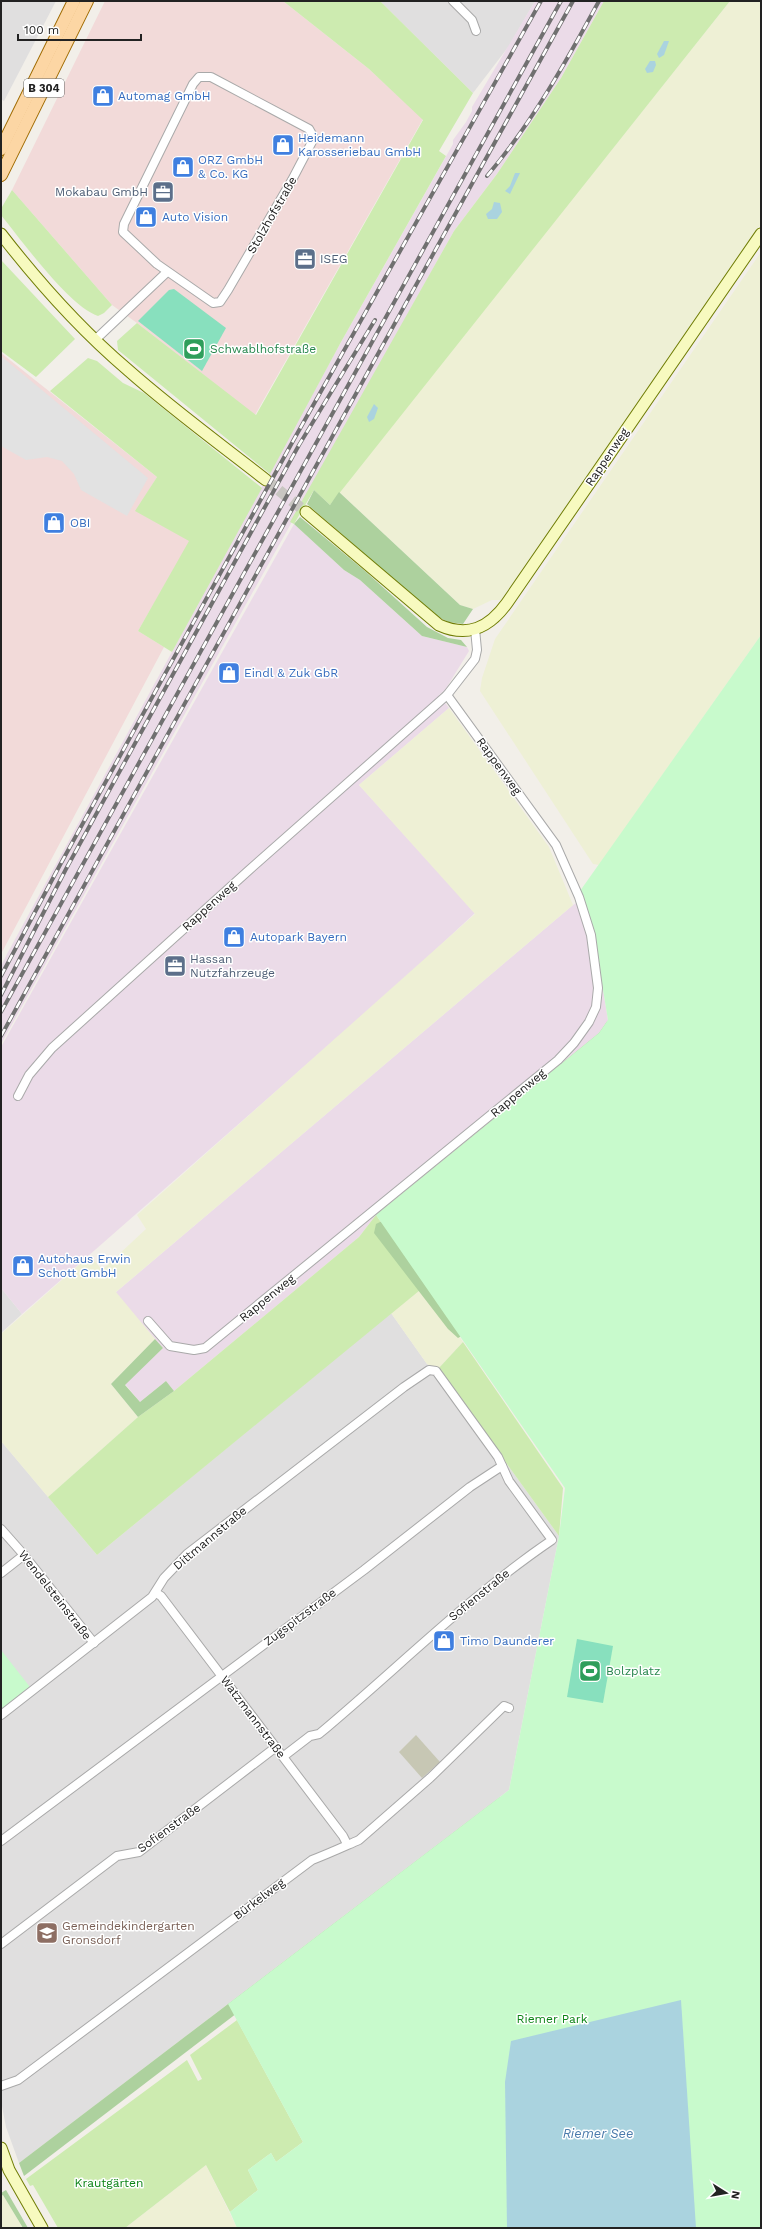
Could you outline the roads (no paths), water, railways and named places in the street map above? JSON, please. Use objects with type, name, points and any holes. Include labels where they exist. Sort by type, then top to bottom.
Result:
[{"type":"main road","name":"B 304","points":[[1,150],[74,1]]},
{"type":"main road","name":"B 304","points":[[1,175],[87,1]]},
{"type":"street","points":[[453,1],[472,20],[476,32]]},
{"type":"street","name":"Stolzhofstraße","points":[[199,77],[211,78],[309,129],[314,138],[312,144],[220,302],[213,303],[207,301],[167,272],[123,232],[124,224],[193,84],[199,77]]},
{"type":"street","points":[[1,234],[15,252],[95,340],[128,371],[266,480]]},
{"type":"street","name":"Rappenweg","points":[[18,1096],[28,1075],[52,1048],[248,871],[447,695],[475,659],[477,650],[475,629],[494,620],[507,603],[761,234]]},
{"type":"street","points":[[1,245],[15,252]]},
{"type":"street","points":[[95,340],[167,272]]},
{"type":"street","points":[[306,512],[432,620],[456,631],[475,629]]},
{"type":"street","name":"Rappenweg","points":[[148,1321],[170,1346],[194,1350],[205,1348],[558,1060],[574,1043],[596,1007],[597,980],[590,935],[573,883],[556,845],[447,695]]},
{"type":"street","name":"Dittmannstraße","points":[[1,1715],[156,1593],[157,1588],[164,1578],[187,1554],[404,1387],[429,1370],[436,1371],[498,1457],[502,1466]]},
{"type":"street","name":"Zugspitzstraße","points":[[1,1841],[222,1676],[470,1487],[502,1466]]},
{"type":"street","name":"Sofienstraße","points":[[284,1756],[310,1736],[319,1734],[365,1696],[472,1599],[552,1540],[509,1481],[502,1466]]},
{"type":"street","name":"Wendelsteinstraße","points":[[1,1529],[24,1555],[94,1643]]},
{"type":"street","points":[[1,1574],[24,1555]]},
{"type":"street","name":"Watzmannstraße","points":[[156,1593],[161,1596],[284,1756],[343,1836],[347,1844]]},
{"type":"street","name":"Bürkelweg","points":[[1,2086],[18,2080],[312,1860],[333,1853],[347,1844],[359,1840],[430,1778],[504,1706],[509,1708]]},
{"type":"street","name":"Sofienstraße","points":[[1,1944],[117,1856],[139,1852],[276,1747]]},
{"type":"street","points":[[1,2148],[9,2170],[42,2228]]},
{"type":"water","points":[[664,41],[669,41],[664,55],[659,58],[657,54]]},
{"type":"water","points":[[650,61],[655,61],[656,65],[653,72],[647,73],[645,69]]},
{"type":"water","points":[[515,173],[520,173],[510,194],[505,191],[510,186]]},
{"type":"water","points":[[494,202],[500,203],[502,212],[497,219],[488,219],[486,214],[492,209]]},
{"type":"water","points":[[374,404],[378,408],[374,419],[369,422],[367,417]]},
{"type":"water","name":"Riemer See","points":[[681,2000],[696,2228],[507,2228],[505,2082],[511,2041]]},
{"type":"tunnel","points":[[266,480],[306,512]]},
{"type":"railway","points":[[1,976],[60,865],[293,441],[541,1]]},
{"type":"railway","points":[[1,1012],[561,1]]},
{"type":"railway","points":[[1,1036],[573,1]]},
{"type":"railway","points":[[487,176],[519,135],[548,92],[599,1]]},
{"type":"railway","points":[[1,995],[66,869],[299,445],[375,320]]},
{"type":"place","name":"Automag GmbH","points":[[103,96]]},
{"type":"place","name":"Heidemann Karosseriebau GmbH","points":[[283,145]]},
{"type":"place","name":"ORZ GmbH & Co. KG","points":[[183,167]]},
{"type":"place","name":"Mokabau GmbH","points":[[163,192]]},
{"type":"place","name":"Auto Vision","points":[[146,217]]},
{"type":"place","name":"ISEG","points":[[305,259]]},
{"type":"place","name":"Schwablhofstraße","points":[[194,349]]},
{"type":"place","name":"OBI","points":[[54,523]]},
{"type":"place","name":"Eindl & Zuk GbR","points":[[229,673]]},
{"type":"place","name":"Autopark Bayern","points":[[234,937]]},
{"type":"place","name":"Hassan Nutzfahrzeuge","points":[[175,966]]},
{"type":"place","name":"Autohaus Erwin Schott GmbH","points":[[23,1266]]},
{"type":"place","name":"Timo Daunderer","points":[[444,1641]]},
{"type":"place","name":"Bolzplatz","points":[[590,1671]]},
{"type":"place","name":"Gemeindekindergarten Gronsdorf","points":[[47,1933]]},
{"type":"park label","name":"Riemer Park","points":[[552,2019]]},
{"type":"park label","name":"Krautgärten","points":[[109,2183]]}]
